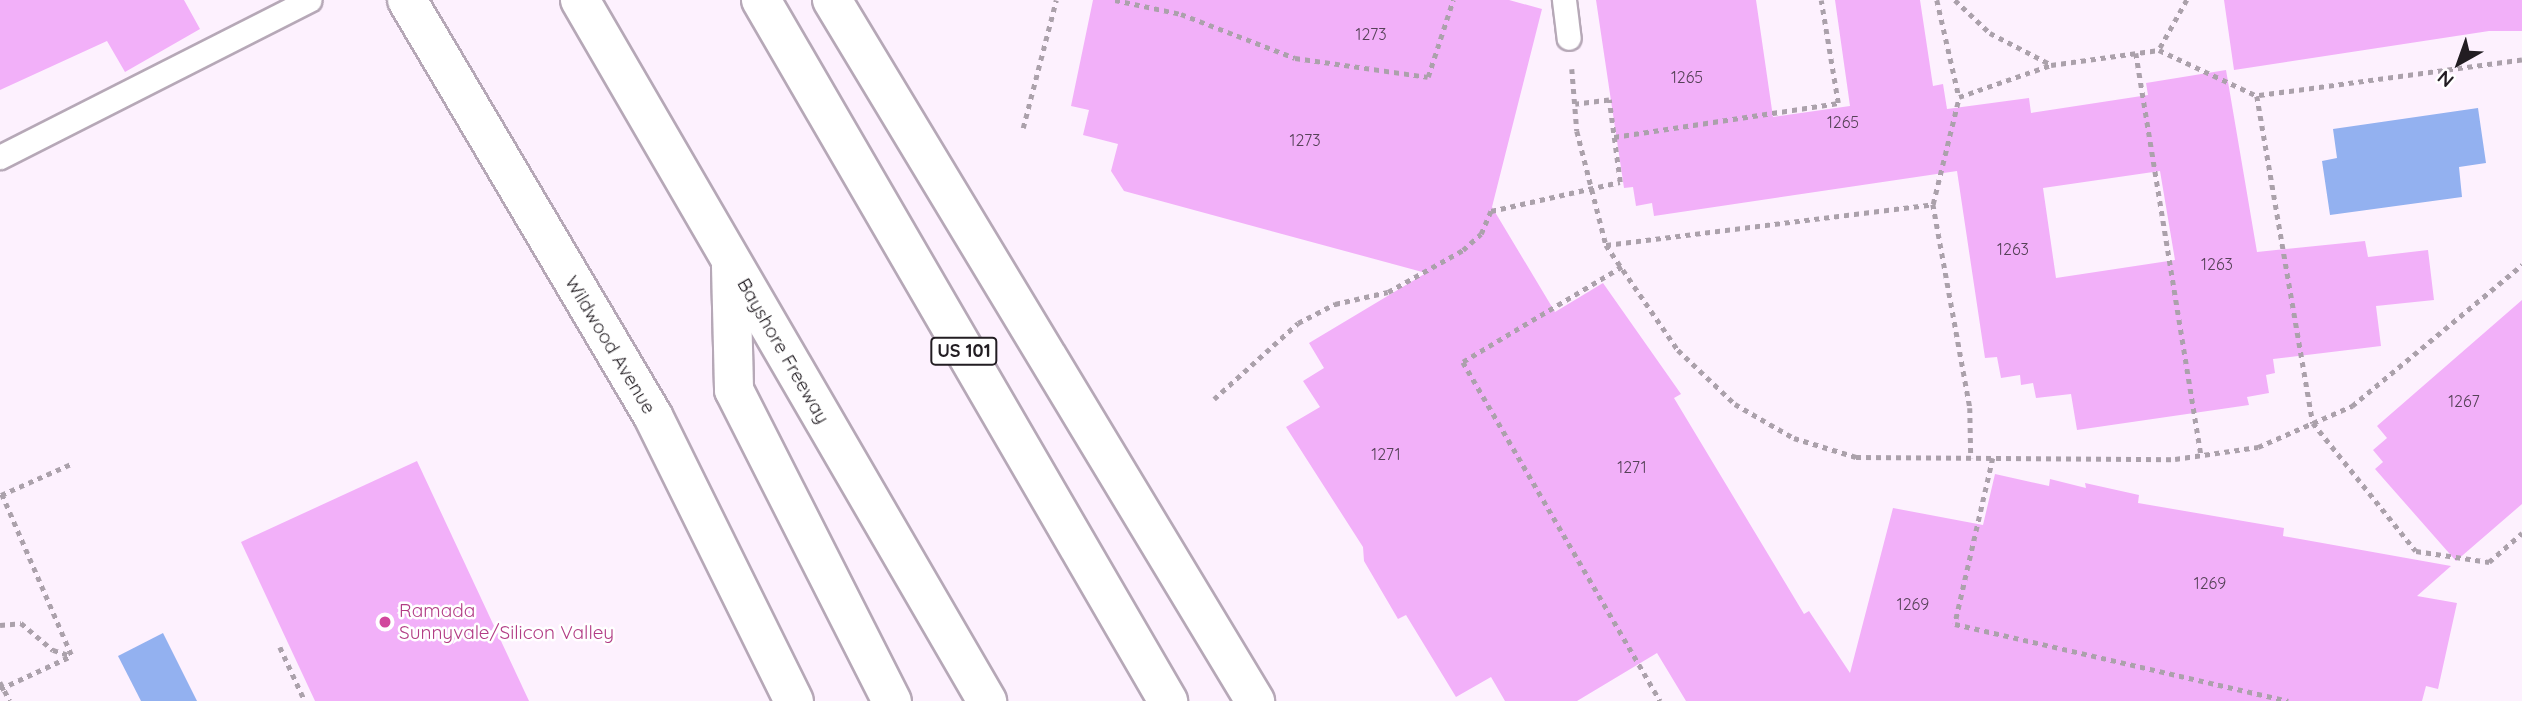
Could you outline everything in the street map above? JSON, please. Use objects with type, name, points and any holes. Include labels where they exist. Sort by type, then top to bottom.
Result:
[{"type":"main road","name":"Wildwood Avenue","points":[[407,0],[653,416],[794,701]]},
{"type":"main road","name":"Bayshore Freeway","points":[[580,0],[987,701]]},
{"type":"main road","name":"US 101","points":[[761,0],[1168,701]]},
{"type":"main road","points":[[832,0],[1255,701]]},
{"type":"main road","points":[[730,260],[734,390],[892,701]]},
{"type":"lane","points":[[0,157],[271,9],[310,0]]},
{"type":"lane","points":[[1564,0],[1569,38]]},
{"type":"path","points":[[1023,128],[1056,0]]},
{"type":"path","points":[[1115,0],[1181,14],[1295,58],[1428,77],[1453,0]]},
{"type":"path","points":[[1614,137],[1838,103],[1821,0]]},
{"type":"path","points":[[1937,0],[1959,97],[1933,204],[1970,408],[1971,458]]},
{"type":"path","points":[[1955,0],[1990,33],[2051,65]]},
{"type":"path","points":[[2159,50],[2187,0]]},
{"type":"path","points":[[1569,38],[1575,104],[1591,188],[1606,245],[1678,350],[1735,404],[1794,438],[1856,457],[2201,455],[2258,447],[2352,406],[2522,265]]},
{"type":"path","points":[[1959,97],[2051,65],[2159,50],[2257,96],[2522,60]]},
{"type":"path","points":[[2136,53],[2201,455]]},
{"type":"path","points":[[2257,96],[2313,424],[2416,551],[2489,562],[2522,533]]},
{"type":"path","points":[[1214,399],[1298,323],[1335,304],[1388,292],[1463,250],[1481,234],[1490,211],[1620,182],[1609,100],[1575,104]]},
{"type":"path","points":[[1606,245],[1933,204]]},
{"type":"path","points":[[1622,267],[1463,362],[1660,701]]},
{"type":"path","points":[[1993,458],[1955,624],[2288,701]]},
{"type":"path","points":[[71,464],[1,495],[72,656]]},
{"type":"path","points":[[0,625],[20,623],[53,650],[72,656]]},
{"type":"path","points":[[280,648],[305,701]]},
{"type":"path","points":[[3,688],[72,656]]},
{"type":"path","points":[[0,682],[10,701]]},
{"type":"water","points":[[2478,108],[2486,163],[2459,167],[2462,197],[2330,215],[2322,161],[2337,158],[2333,129]]},
{"type":"water","points":[[163,633],[197,701],[141,701],[118,656]]},
{"type":"building","points":[[0,0],[184,0],[200,29],[125,72],[107,41],[0,90]]},
{"type":"building","points":[[1093,0],[1509,0],[1542,9],[1492,207],[1555,312],[1603,283],[1681,394],[1674,398],[1804,614],[1809,611],[1850,673],[1893,508],[1983,525],[1995,474],[2049,486],[2050,479],[2086,488],[2085,483],[2139,495],[2138,503],[2284,528],[2283,536],[2451,566],[2417,596],[2457,603],[2438,689],[2426,686],[2422,701],[1686,701],[1657,653],[1577,701],[1505,701],[1491,677],[1456,697],[1406,615],[1398,619],[1364,561],[1363,547],[1286,427],[1320,407],[1303,381],[1324,368],[1309,343],[1426,273],[1124,191],[1111,171],[1118,144],[1083,135],[1089,110],[1071,106]]},
{"type":"building","points":[[1596,0],[1756,0],[1773,117],[1850,106],[1835,0],[1920,0],[1933,86],[1943,84],[1947,109],[2029,98],[2031,113],[2148,95],[2146,83],[2226,70],[2257,252],[2365,241],[2368,257],[2428,250],[2434,300],[2376,306],[2381,346],[2273,359],[2275,373],[2266,375],[2269,393],[2247,397],[2249,405],[2077,430],[2071,394],[2036,398],[2033,383],[2021,385],[2020,375],[2001,378],[1997,357],[1985,358],[1957,171],[1654,216],[1652,203],[1636,206],[1633,187],[1624,188]],"holes":[[[2160,171],[2175,260],[2056,278],[2043,188]]]},
{"type":"building","points":[[2224,0],[2522,0],[2522,31],[2489,31],[2234,70]]},
{"type":"building","points":[[2522,300],[2522,504],[2456,561],[2375,469],[2383,462],[2373,450],[2387,438],[2377,426]]},
{"type":"building","name":"Ramada Sunnyvale/Silicon Valley","points":[[417,461],[529,701],[315,701],[241,542]]},
{"type":"place","name":"Ramada Sunnyvale/Silicon Valley","points":[[385,622]]}]
